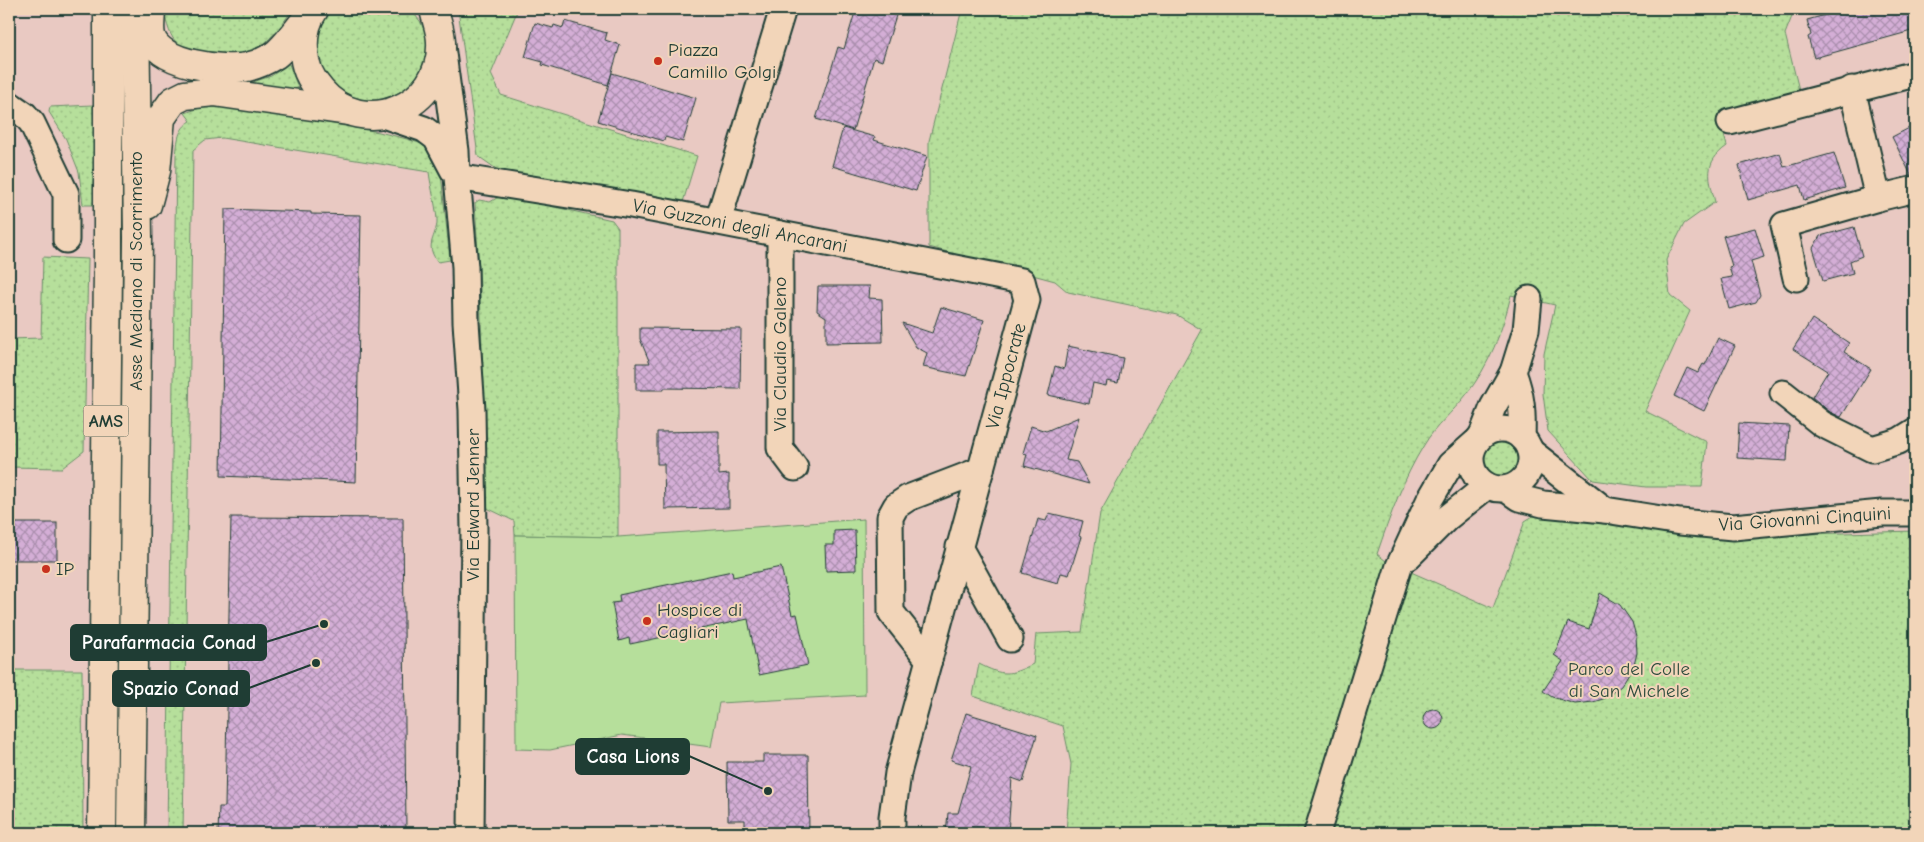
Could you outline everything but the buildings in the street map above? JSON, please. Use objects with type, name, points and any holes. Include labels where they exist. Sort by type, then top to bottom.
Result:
[{"type":"main road","name":"Asse Mediano di Scorrimento","points":[[102,833],[108,287],[108,9]]},
{"type":"main road","name":"Asse Mediano di Scorrimento","points":[[131,833],[138,238],[135,9]]},
{"type":"main road","points":[[151,9],[151,36],[163,51],[176,59],[229,69],[249,67],[277,54],[312,12]]},
{"type":"main road","name":"Via Edward Jenner","points":[[312,12],[304,37],[304,60],[312,81],[328,99],[348,111],[365,115],[383,115],[402,108],[419,97],[432,81],[440,62],[435,20]]},
{"type":"main road","points":[[138,238],[156,171],[161,118],[173,101],[185,95],[214,92],[348,111]]},
{"type":"street","points":[[718,221],[783,9]]},
{"type":"street","name":"Via Edward Jenner","points":[[435,20],[456,151],[456,177],[465,267],[466,322],[472,410],[474,529],[471,833]]},
{"type":"street","points":[[1730,122],[1915,74]]},
{"type":"street","points":[[1852,89],[1878,198]]},
{"type":"street","points":[[9,104],[25,115],[32,123],[66,194],[66,240]]},
{"type":"street","name":"Via Edward Jenner","points":[[383,115],[424,129],[436,138],[456,177]]},
{"type":"street","name":"Via Guzzoni degli Ancarani","points":[[456,177],[718,221],[1022,282]]},
{"type":"street","points":[[1796,278],[1784,225],[1915,189]]},
{"type":"street","name":"Via Claudio Galeno","points":[[780,234],[780,448],[795,468]]},
{"type":"street","name":"Via Ippocrate","points":[[892,833],[892,817],[898,773],[1027,300],[1022,282]]},
{"type":"street","points":[[1478,439],[1513,372],[1526,330],[1529,299]]},
{"type":"street","points":[[1399,566],[1447,518],[1497,487],[1520,482],[1529,470],[1531,461],[1526,445],[1520,390],[1513,372]]},
{"type":"street","points":[[1782,393],[1822,424],[1872,449],[1899,441],[1915,431]]},
{"type":"street","name":"Via Giovanni Cinquini","points":[[1316,833],[1399,566],[1429,500],[1450,465],[1490,430],[1500,428],[1510,430],[1606,510]]},
{"type":"street","name":"Via Giovanni Cinquini","points":[[1478,439],[1471,452],[1470,462],[1473,472],[1479,480],[1519,498],[1544,504],[1606,510],[1680,522],[1733,527],[1882,513],[1915,513]]},
{"type":"street","points":[[929,660],[891,612],[890,517],[896,506],[908,498],[981,470]]},
{"type":"street","points":[[960,547],[1010,638]]},
{"type":"green space","points":[[164,9],[293,9],[274,34],[260,47],[247,53],[232,56],[205,53],[180,45],[171,34]]},
{"type":"green space","points":[[334,9],[410,9],[420,21],[426,41],[425,59],[417,76],[404,89],[388,97],[370,100],[351,96],[334,84],[327,77],[321,65],[318,45],[323,23]]},
{"type":"green space","points":[[458,9],[518,9],[491,74],[501,95],[697,156],[683,202],[678,207],[505,175],[478,156]]},
{"type":"green space","name":"Parco del Colle di San Michele","points":[[962,9],[1795,9],[1785,34],[1799,90],[1719,117],[1727,146],[1719,152],[1711,165],[1710,178],[1715,202],[1684,224],[1666,260],[1670,295],[1690,311],[1645,411],[1707,442],[1702,487],[1646,487],[1593,480],[1548,431],[1543,394],[1544,354],[1555,305],[1511,295],[1504,321],[1482,372],[1461,401],[1428,438],[1416,458],[1398,498],[1377,554],[1386,561],[1493,608],[1525,521],[1538,513],[1564,513],[1701,537],[1915,531],[1915,833],[1066,833],[1071,764],[1063,726],[973,696],[979,664],[994,671],[1006,673],[1018,671],[1033,664],[1036,634],[1082,632],[1100,513],[1202,330],[1177,315],[1068,292],[1055,281],[929,247],[929,141]]},
{"type":"green space","points":[[289,64],[300,93],[250,85],[250,83],[271,76]]},
{"type":"green space","points":[[93,105],[96,205],[83,205],[79,172],[66,139],[49,112],[50,107]]},
{"type":"green space","points":[[224,107],[247,109],[379,132],[425,145],[435,158],[441,174],[450,260],[438,262],[432,252],[431,247],[437,219],[429,172],[222,138],[205,140],[193,150],[183,833],[167,833],[176,155],[181,132],[186,124],[191,121],[185,113],[200,108]]},
{"type":"green space","points":[[502,195],[612,220],[618,228],[618,537],[515,535],[514,521],[487,508],[480,287],[475,203],[479,200],[490,202]]},
{"type":"green space","points":[[43,257],[88,259],[84,451],[62,468],[9,467],[9,339],[41,338]]},
{"type":"green space","points":[[1496,438],[1504,438],[1511,441],[1517,447],[1520,458],[1517,469],[1511,475],[1504,478],[1496,478],[1489,475],[1483,469],[1480,462],[1480,454],[1483,447],[1489,441]]},
{"type":"green space","points":[[864,519],[865,695],[719,703],[711,747],[622,735],[550,750],[516,749],[515,535],[618,537]]},
{"type":"green space","points":[[9,670],[82,670],[83,833],[9,833]]},
{"type":"place","name":"Piazza Camillo Golgi","points":[[658,61]]},
{"type":"place","name":"IP","points":[[46,569]]},
{"type":"place","name":"Hospice di Cagliari","points":[[647,621]]},
{"type":"place","name":"Parafarmacia Conad","points":[[324,624]]},
{"type":"place","name":"Spazio Conad","points":[[316,663]]},
{"type":"place","name":"Casa Lions","points":[[768,791]]}]
